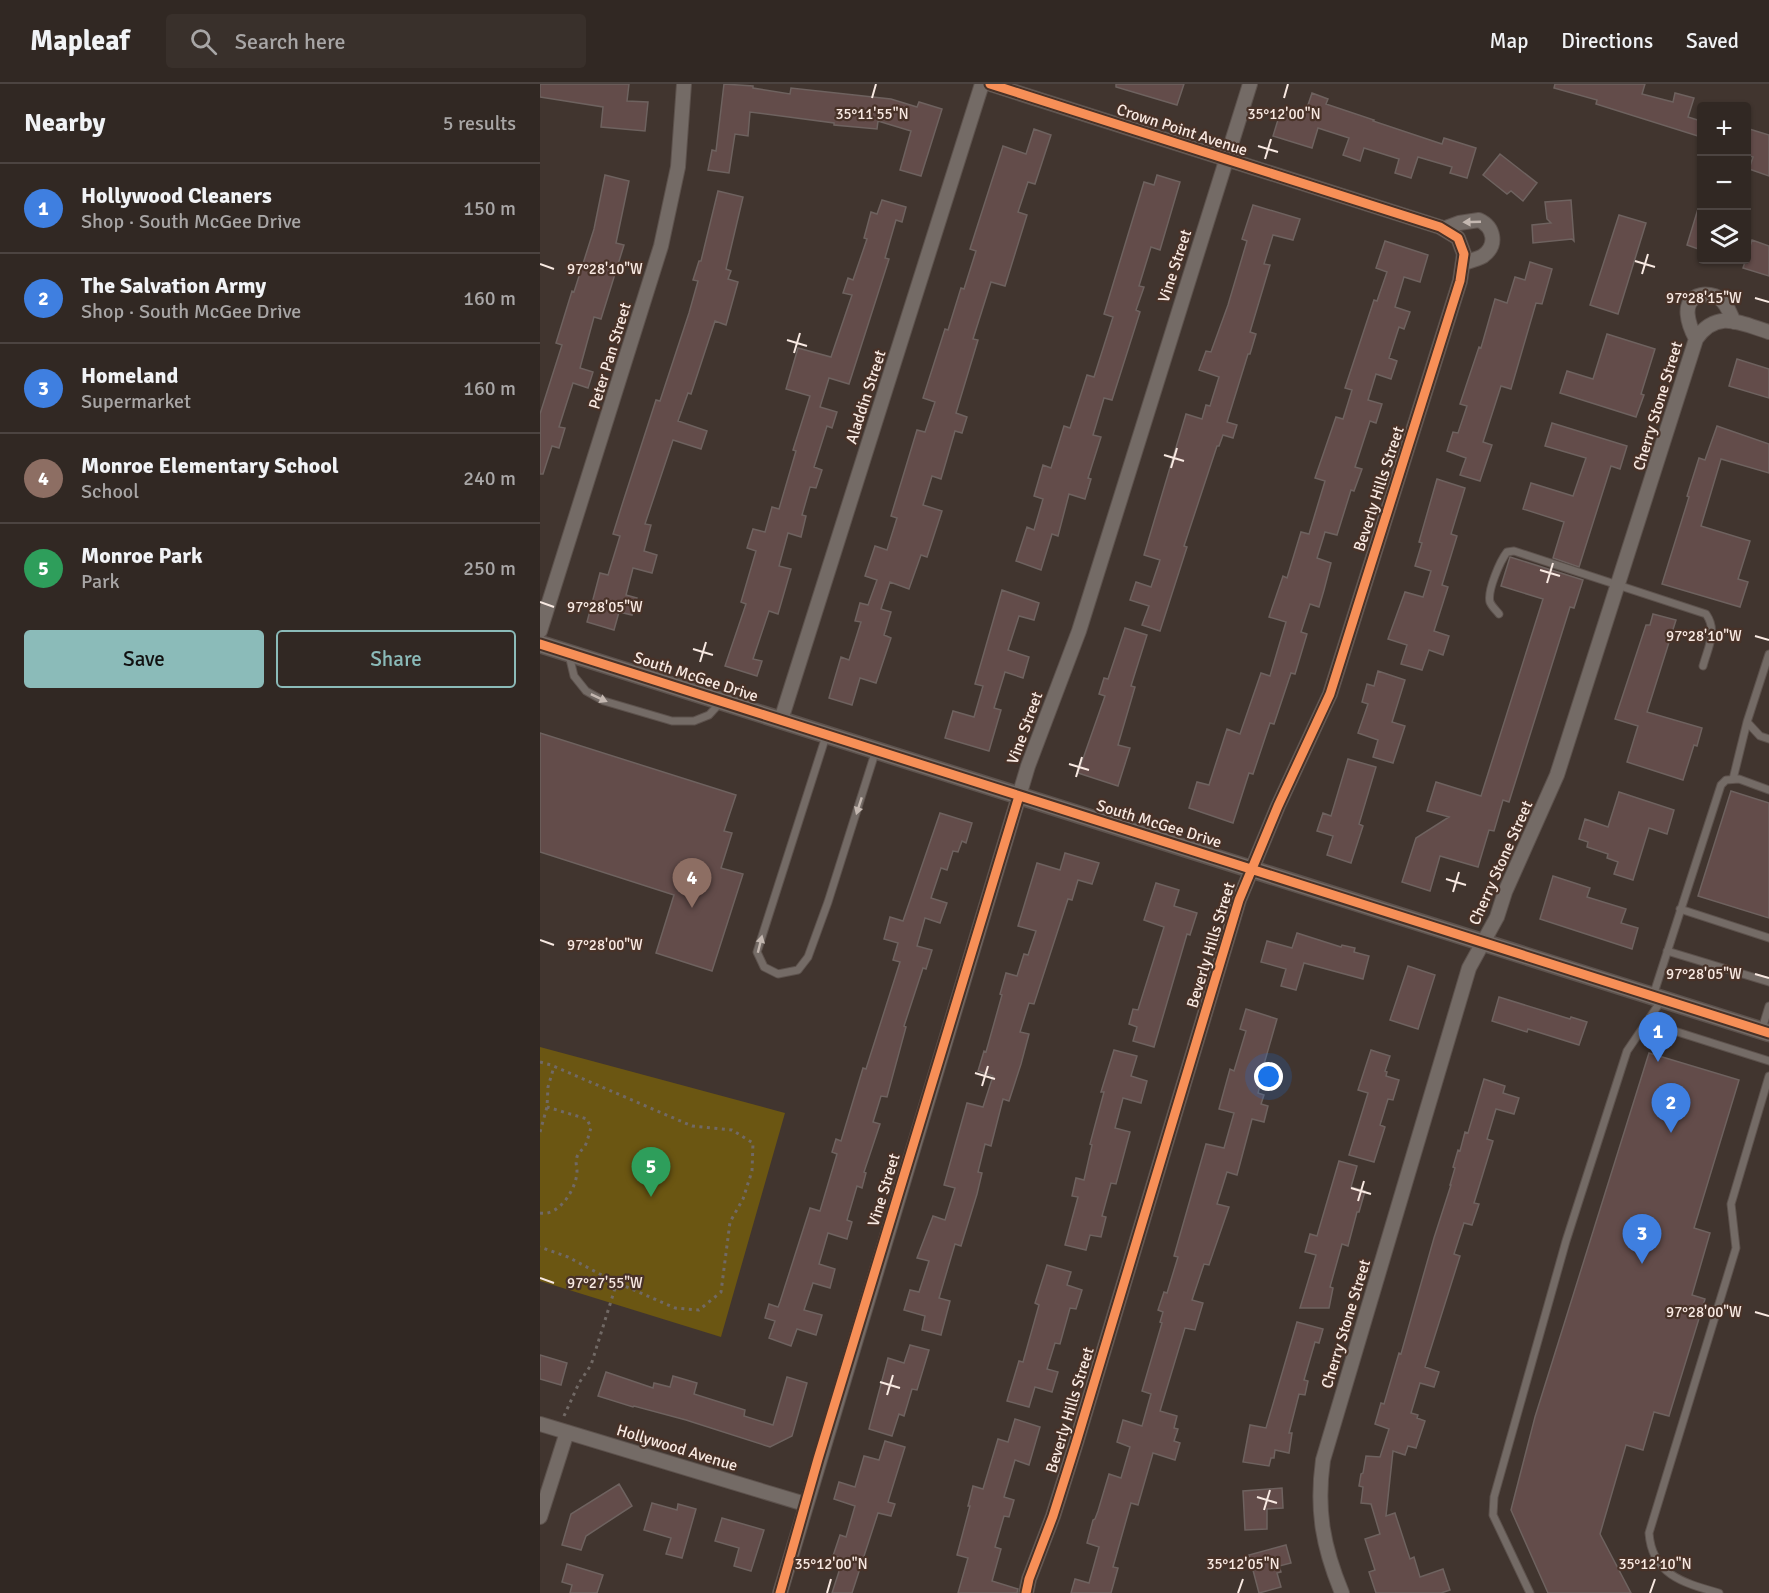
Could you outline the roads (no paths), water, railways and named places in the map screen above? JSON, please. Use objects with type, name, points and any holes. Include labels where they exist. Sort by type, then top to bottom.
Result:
[{"type":"street","name":"Peter Pan Street","points":[[540,631],[661,246],[678,167],[684,84]]},
{"type":"street","name":"Aladdin Street","points":[[782,720],[982,84]]},
{"type":"street","name":"Crown Point Avenue","points":[[990,84],[1443,229],[1458,238],[1462,245]]},
{"type":"street","name":"Vine Street","points":[[780,1593],[1028,766],[1079,631],[1250,84]]},
{"type":"street","points":[[1443,229],[1459,223],[1479,220],[1490,228],[1493,240],[1490,247],[1483,255],[1464,264]]},
{"type":"street","name":"Beverly Hills Street","points":[[1026,1593],[1076,1443],[1239,900],[1330,693],[1460,281],[1464,264],[1462,245]]},
{"type":"street","points":[[1696,339],[1688,325],[1687,311],[1691,300],[1704,294],[1718,297],[1725,303],[1734,322],[1769,332]]},
{"type":"street","name":"Cherry Stone Street","points":[[1342,1593],[1323,1537],[1319,1493],[1323,1460],[1469,968],[1497,917],[1505,892],[1557,776],[1696,339],[1708,326],[1720,320],[1734,322]]},
{"type":"street","name":"South McGee Drive","points":[[540,644],[1765,1032]]},
{"type":"street","name":"Hollywood Avenue","points":[[540,1424],[805,1504]]},
{"type":"street","points":[[540,1516],[563,1431]]},
{"type":"lane","points":[[1499,614],[1491,604],[1490,596],[1501,560],[1507,552],[1514,551],[1706,614],[1713,623],[1712,636],[1703,666]]},
{"type":"lane","points":[[568,653],[574,676],[586,692],[604,701],[672,722],[694,721],[709,715],[721,701]]},
{"type":"lane","points":[[1732,779],[1769,654]]},
{"type":"lane","points":[[1747,722],[1760,736],[1769,739]]},
{"type":"lane","points":[[827,735],[757,952],[764,967],[778,974],[798,970],[808,957],[828,902],[876,750]]},
{"type":"lane","points":[[1530,1593],[1493,1515],[1494,1497],[1566,1240],[1627,1051],[1658,998],[1667,951],[1718,792],[1726,780],[1732,779],[1769,790]]},
{"type":"lane","points":[[1680,909],[1769,938]]},
{"type":"lane","points":[[1667,951],[1769,982]]},
{"type":"lane","points":[[1765,1032],[1769,1006]]},
{"type":"lane","points":[[1646,1022],[1769,1061]]},
{"type":"lane","points":[[1719,1593],[1681,1581],[1667,1572],[1657,1561],[1650,1548],[1649,1533],[1736,1248],[1731,1204],[1769,1078]]},
{"type":"place","name":"Monroe Elementary School","points":[[692,908]]},
{"type":"place","name":"Hollywood Cleaners","points":[[1658,1062]]},
{"type":"place","name":"The Salvation Army","points":[[1671,1133]]},
{"type":"place","name":"Monroe Park","points":[[651,1197]]},
{"type":"place","name":"Homeland","points":[[1642,1264]]}]
